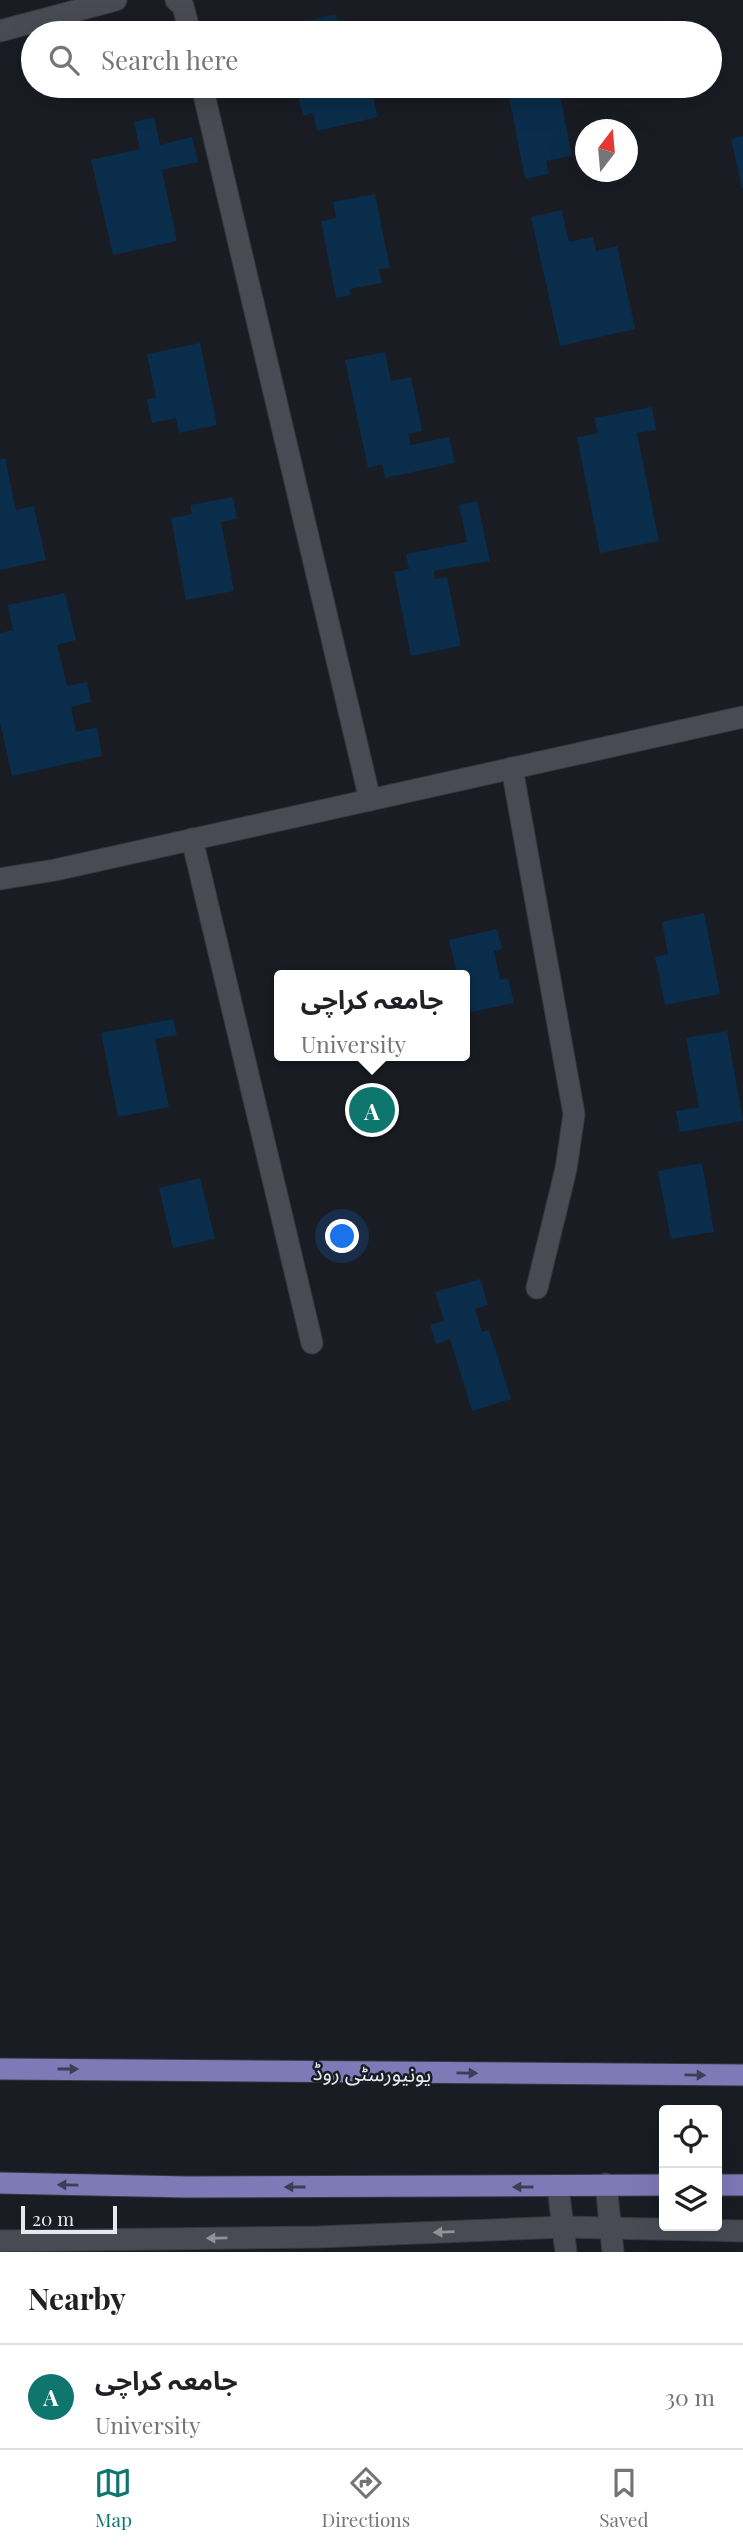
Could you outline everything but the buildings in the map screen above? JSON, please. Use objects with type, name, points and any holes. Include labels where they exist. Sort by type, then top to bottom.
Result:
[{"type":"main road","name":"یونیورسٹی روڈ","points":[[0,2069],[743,2075]]},
{"type":"main road","points":[[0,2183],[187,2187],[659,2185]]},
{"type":"main road","points":[[722,2185],[743,2185]]},
{"type":"street","points":[[37,21],[116,0]]},
{"type":"street","points":[[176,0],[183,6],[187,21]]},
{"type":"street","points":[[0,31],[21,25]]},
{"type":"street","points":[[205,98],[370,800]]},
{"type":"street","points":[[0,879],[54,870],[743,717]]},
{"type":"street","points":[[512,768],[573,1114],[566,1169],[537,1288]]},
{"type":"street","points":[[191,839],[312,1343]]},
{"type":"street","points":[[606,2184],[613,2252]]},
{"type":"street","points":[[558,2187],[566,2252]]},
{"type":"street","points":[[0,2241],[319,2236],[563,2227],[743,2231]]},
{"type":"place","name":"جامعہ کراچی","points":[[372,1110]]}]
